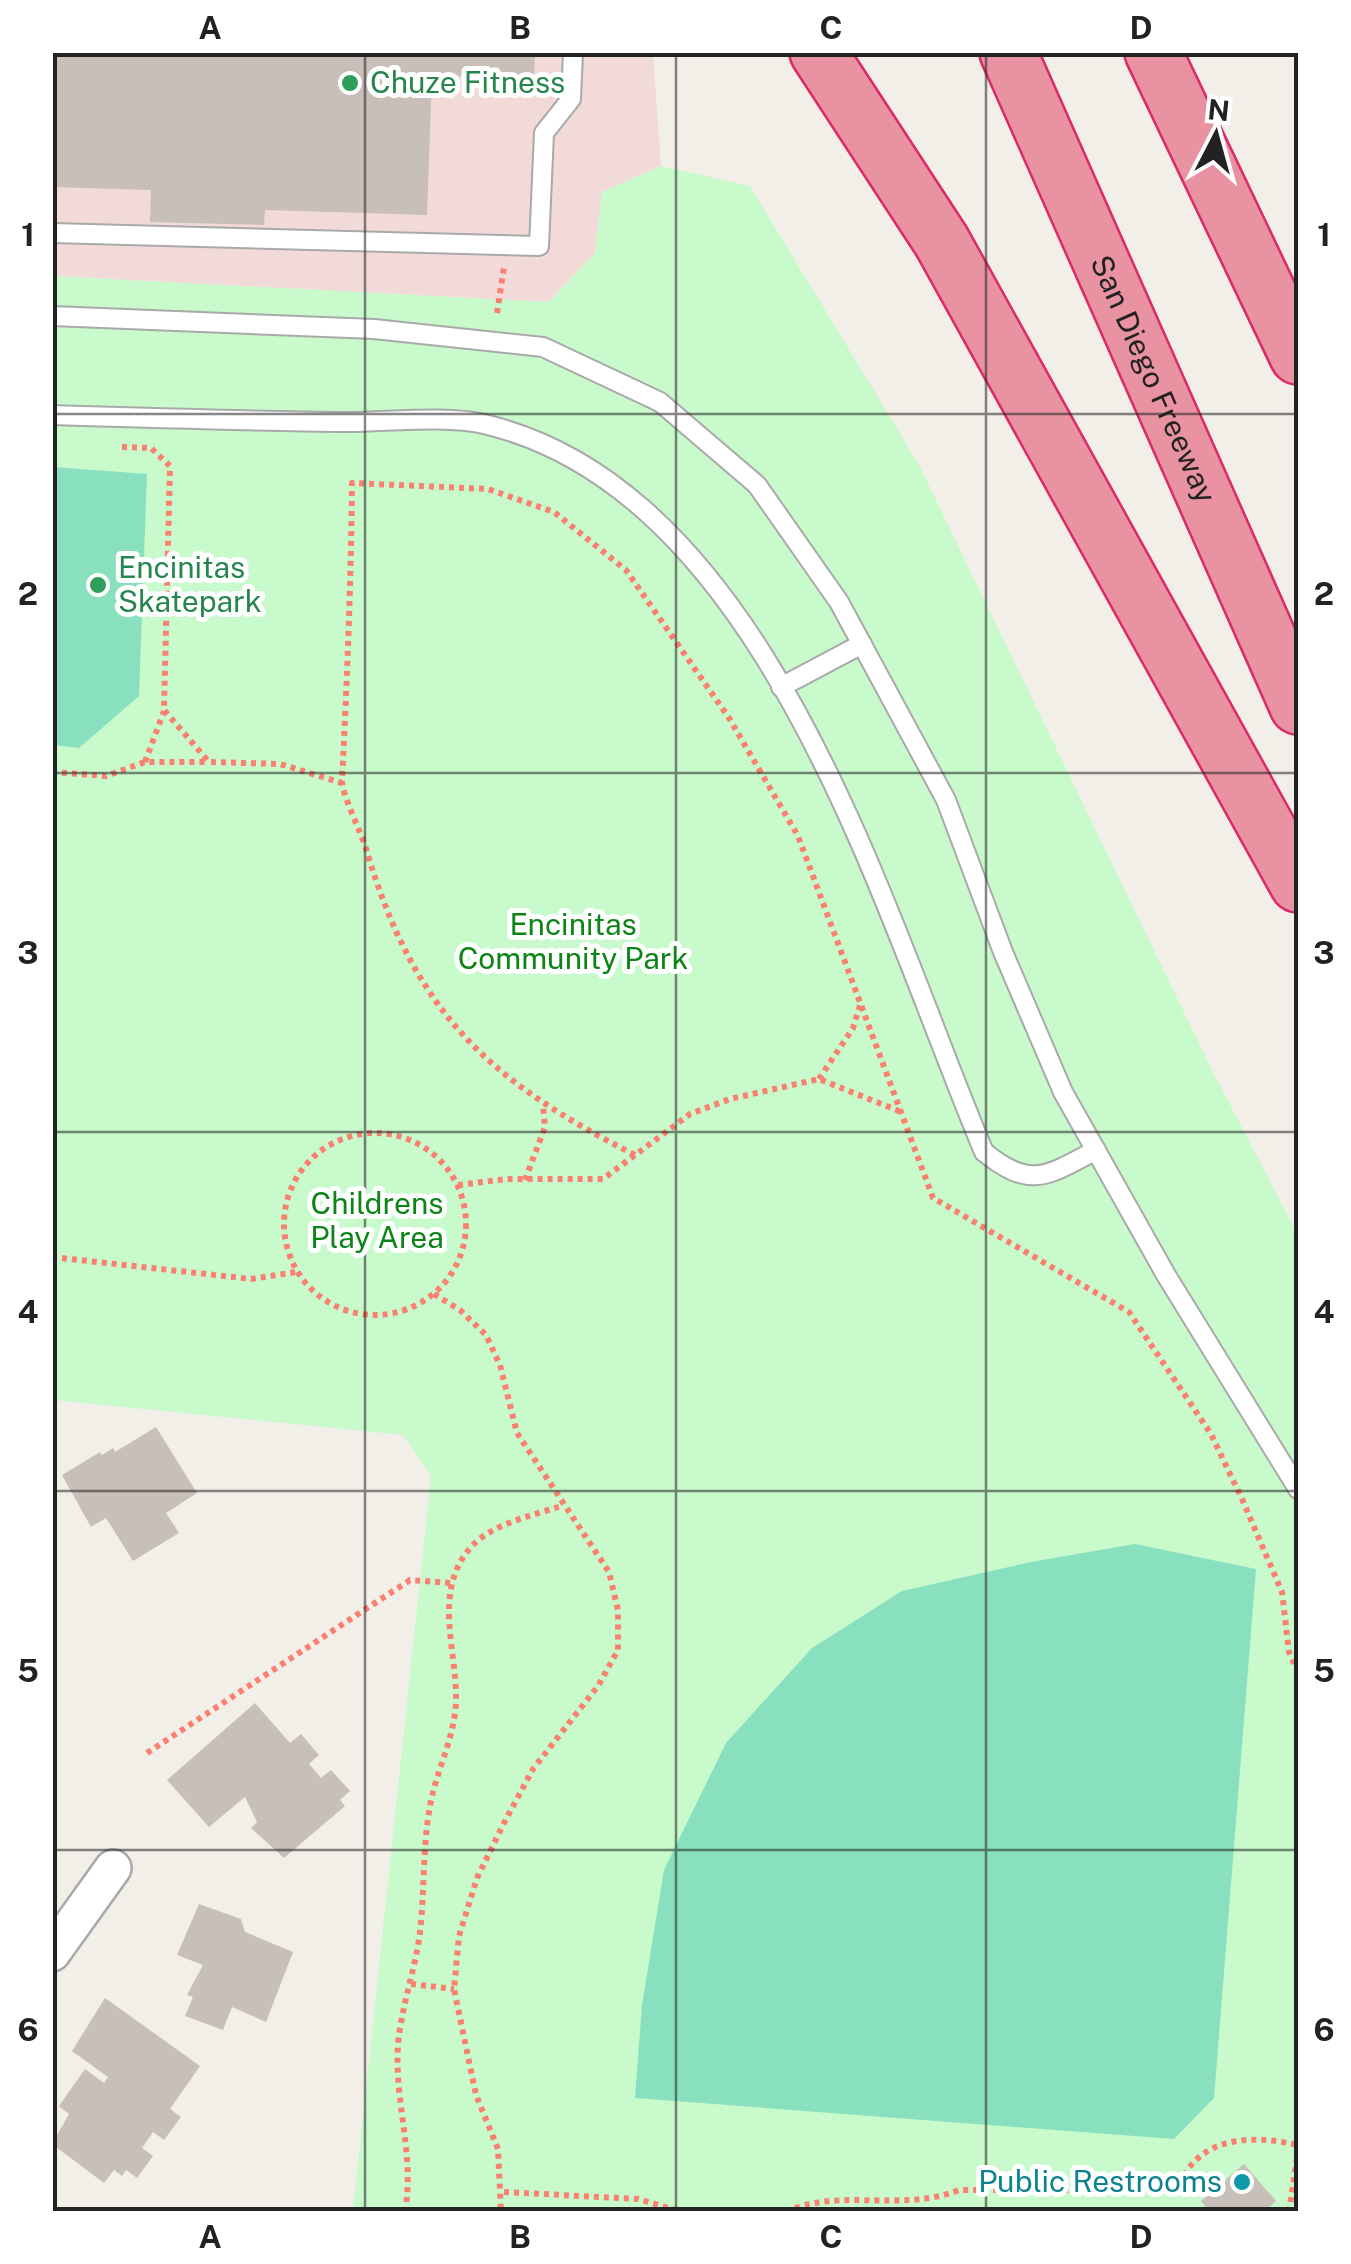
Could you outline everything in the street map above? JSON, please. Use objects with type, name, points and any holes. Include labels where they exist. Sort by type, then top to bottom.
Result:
[{"type":"highway","points":[[818,52],[942,242],[1298,884]]},
{"type":"highway","name":"San Diego Freeway","points":[[1008,52],[1298,706]]},
{"type":"highway","points":[[1153,52],[1298,356]]},
{"type":"street","points":[[52,1953],[112,1868]]},
{"type":"lane","points":[[52,233],[539,246],[544,133],[572,99],[573,52]]},
{"type":"lane","points":[[52,316],[374,329],[543,348],[660,402],[757,485],[840,602],[946,800],[1003,952],[1064,1092],[1166,1275],[1298,1490]]},
{"type":"lane","points":[[52,415],[482,423],[572,454],[634,500],[701,565],[781,688],[860,837],[984,1152],[1010,1173],[1031,1178],[1057,1171],[1096,1150]]},
{"type":"lane","points":[[781,688],[862,644]]},
{"type":"path","points":[[497,313],[504,285],[504,246]]},
{"type":"path","points":[[111,447],[150,448],[170,466],[164,710],[145,762]]},
{"type":"path","points":[[635,1155],[543,1104],[497,1070],[456,1031],[416,976],[393,926],[342,783],[346,770],[352,484],[488,489],[554,512],[626,570],[729,718],[798,836],[933,1198],[1129,1312],[1167,1363],[1211,1434],[1282,1592],[1289,1652],[1298,1672]]},
{"type":"path","points":[[164,710],[208,762]]},
{"type":"path","points":[[52,772],[106,776],[145,762],[280,764],[342,783]]},
{"type":"path","points":[[819,1079],[853,1028],[861,1001]]},
{"type":"path","points":[[458,1185],[604,1179],[690,1114],[730,1099],[819,1079],[900,1111]]},
{"type":"path","points":[[524,1180],[545,1127],[543,1104]]},
{"type":"path","points":[[360,1134],[390,1134],[430,1152],[458,1185],[466,1213],[466,1242],[454,1271],[434,1294],[407,1310],[361,1313],[318,1295],[298,1272],[286,1243],[284,1212],[292,1184],[309,1160],[333,1142],[360,1134]]},
{"type":"path","points":[[52,1257],[251,1278],[298,1272]]},
{"type":"path","points":[[434,1294],[486,1335],[500,1366],[516,1433],[561,1506],[609,1572],[618,1610],[618,1650],[598,1686],[533,1769],[477,1878],[459,1936],[454,1989],[476,2096],[498,2149],[504,2192],[501,2212]]},
{"type":"path","points":[[405,2212],[409,2147],[399,2098],[398,2044],[411,1984],[430,1814],[456,1722],[456,1673],[448,1628],[451,1583],[472,1546],[504,1526],[561,1506]]},
{"type":"path","points":[[147,1753],[410,1580],[451,1583]]},
{"type":"path","points":[[411,1984],[454,1989]]},
{"type":"path","points":[[786,2212],[806,2202],[931,2202],[958,2190],[1177,2190],[1186,2165],[1219,2144],[1270,2139],[1298,2148],[1289,2212]]},
{"type":"path","points":[[504,2192],[638,2199],[682,2212]]},
{"type":"shaded area","points":[[53,53],[653,53],[661,166],[602,192],[595,253],[549,302],[53,276]]},
{"type":"green space","name":"Encinitas Community Park","points":[[661,166],[750,186],[919,465],[1211,1068],[1298,1235],[1298,2211],[353,2211],[431,1476],[403,1435],[53,1400],[53,276],[549,302],[595,253],[602,192]]},
{"type":"green space","name":"Encinitas Skatepark","points":[[53,467],[147,474],[139,696],[79,748],[53,745]]},
{"type":"green space","points":[[1135,1544],[1256,1569],[1214,2098],[1174,2139],[635,2098],[642,2005],[664,1870],[726,1743],[812,1648],[902,1591]]},
{"type":"building","points":[[52,52],[535,52],[534,78],[432,75],[427,215],[265,210],[264,225],[150,222],[151,190],[52,187]]},
{"type":"building","points":[[156,1427],[197,1493],[166,1513],[179,1533],[133,1561],[106,1518],[91,1527],[62,1475],[100,1452],[102,1455],[113,1448],[115,1452]]},
{"type":"building","points":[[255,1703],[290,1743],[301,1734],[319,1755],[309,1764],[321,1778],[331,1770],[350,1791],[340,1800],[345,1806],[284,1858],[251,1828],[257,1822],[245,1797],[209,1827],[167,1780]]},
{"type":"building","points":[[199,1904],[241,1919],[245,1932],[293,1952],[266,2022],[232,2007],[223,2030],[185,2016],[193,1997],[187,1995],[203,1965],[177,1955]]},
{"type":"building","points":[[105,1998],[200,2066],[170,2109],[181,2117],[164,2140],[153,2132],[142,2148],[153,2156],[137,2178],[126,2170],[122,2176],[114,2170],[104,2183],[52,2144],[69,2114],[59,2106],[85,2069],[104,2083],[108,2077],[72,2051]]},
{"type":"building","name":"Public Restrooms","points":[[1244,2164],[1276,2201],[1264,2212],[1210,2212],[1201,2201]]},
{"type":"place","name":"Chuze Fitness","points":[[350,83]]},
{"type":"place","name":"Encinitas Skatepark","points":[[98,585]]},
{"type":"place","name":"Public Restrooms","points":[[1242,2182]]},
{"type":"park label","name":"Childrens Play Area","points":[[377,1221]]}]
